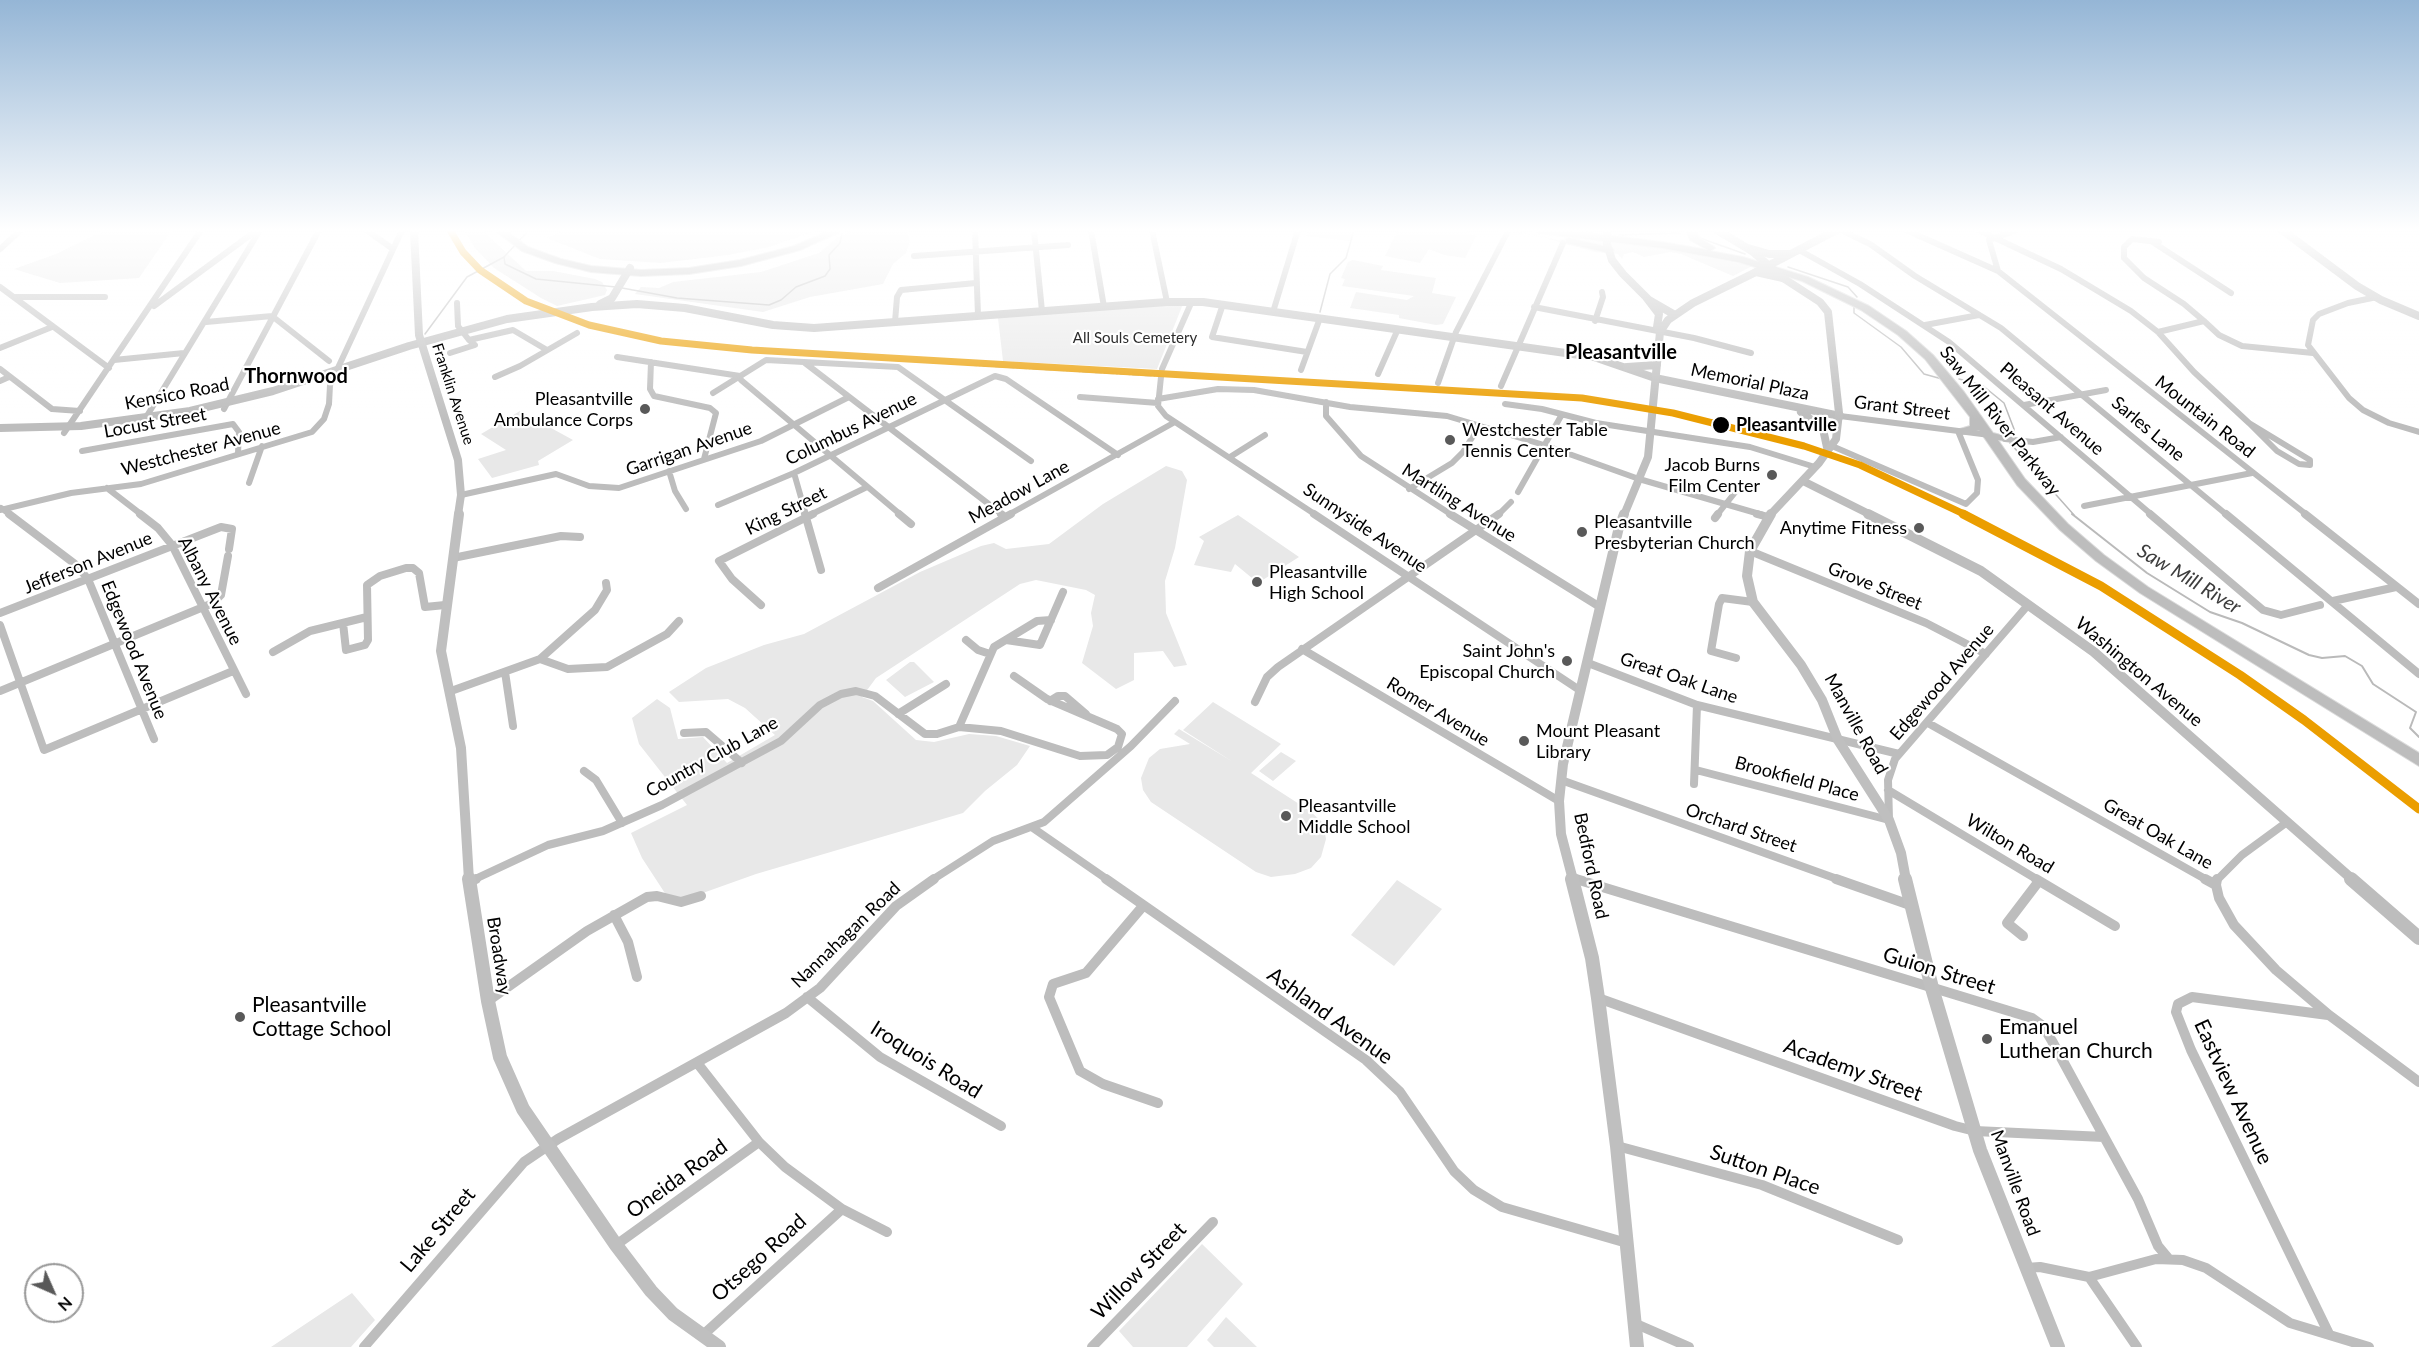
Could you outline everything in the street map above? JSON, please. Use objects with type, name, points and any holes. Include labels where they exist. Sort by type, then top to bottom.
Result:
[{"type":"highway","name":"Saw Mill River Parkway","points":[[1835,293],[1873,313],[1916,344],[1951,379],[1976,417],[1996,437],[2034,496],[2064,527],[2114,568],[2419,760]]},
{"type":"highway","name":"Saw Mill River Parkway","points":[[1842,293],[1858,300],[1918,340],[1951,379],[2039,494],[2070,526],[2113,561],[2171,601],[2419,754]]},
{"type":"highway","points":[[1961,431],[1975,428],[1976,417]]},
{"type":"main road","name":"Franklin Avenue","points":[[418,293],[421,344],[452,435],[461,495]]},
{"type":"main road","points":[[1641,293],[1659,315],[1659,322],[1713,293]]},
{"type":"main road","name":"Manville Road","points":[[1806,293],[1820,302],[1828,312],[1839,416],[1837,436],[1815,467],[1768,518],[1750,551],[1747,576],[1753,602],[1812,682],[1822,699],[1838,740],[1889,820],[1901,853],[1910,905],[1932,988],[1975,1131],[2058,1347]]},
{"type":"main road","points":[[1647,299],[1684,305],[1693,303]]},
{"type":"main road","points":[[1647,299],[1673,314]]},
{"type":"main road","points":[[1660,332],[1673,314],[1684,305]]},
{"type":"main road","name":"Bedford Road","points":[[1637,1347],[1617,1146],[1598,998],[1592,958],[1561,834],[1559,801],[1561,780],[1619,527],[1648,459],[1652,432],[1659,322]]},
{"type":"main road","points":[[1627,367],[1640,368],[1657,365]]},
{"type":"main road","name":"Broadway","points":[[461,495],[445,605],[441,651],[451,690],[461,748],[469,882],[488,1001],[508,1081],[522,1109],[616,1245],[651,1291],[674,1314],[719,1347]]},
{"type":"street","points":[[0,294],[7,293],[14,297],[109,368]]},
{"type":"street","points":[[66,430],[159,293]]},
{"type":"street","points":[[148,310],[172,293]]},
{"type":"street","points":[[144,422],[222,293]]},
{"type":"street","points":[[225,406],[285,293]]},
{"type":"street","points":[[336,374],[373,293]]},
{"type":"street","points":[[592,307],[609,300],[617,293]]},
{"type":"street","points":[[616,305],[620,293]]},
{"type":"street","points":[[624,293],[628,300],[650,305]]},
{"type":"street","points":[[895,322],[899,293]]},
{"type":"street","points":[[977,293],[978,316]]},
{"type":"street","points":[[1040,293],[1042,311]]},
{"type":"street","points":[[1102,293],[1104,307]]},
{"type":"street","points":[[1165,293],[1167,302]]},
{"type":"street","points":[[1273,312],[1279,293]]},
{"type":"street","points":[[1438,383],[1454,337],[1476,293]]},
{"type":"street","points":[[1501,386],[1540,293]]},
{"type":"street","points":[[1595,321],[1602,293]]},
{"type":"street","name":"Pleasant Avenue","points":[[1869,293],[1925,325],[1966,355],[2269,613],[2281,615],[2320,605]]},
{"type":"street","name":"Sarles Lane","points":[[1943,293],[2001,328],[2419,674]]},
{"type":"street","name":"Mountain Road","points":[[2025,293],[2419,604]]},
{"type":"street","points":[[2102,293],[2158,332],[2277,452],[2299,464],[2310,465],[2310,460],[2290,450],[2249,423]]},
{"type":"street","points":[[2167,293],[2184,304],[2219,335],[2241,346],[2313,353]]},
{"type":"street","points":[[2370,293],[2419,316]]},
{"type":"street","points":[[14,297],[105,297]]},
{"type":"street","points":[[2377,297],[2348,303],[2319,314],[2313,320],[2308,345],[2349,398],[2363,410],[2389,423],[2419,432]]},
{"type":"street","points":[[1158,401],[1162,373],[1192,301]]},
{"type":"street","name":"Memorial Plaza","points":[[650,305],[685,308],[754,323],[794,327],[1192,301],[1590,356],[1655,378],[1796,409],[1839,416]]},
{"type":"street","points":[[450,353],[475,345],[458,326],[457,303]]},
{"type":"street","points":[[1223,304],[1212,337],[1306,352]]},
{"type":"street","name":"Kensico Road","points":[[0,435],[144,422],[225,406],[336,374],[409,346],[519,317],[592,307],[650,305]]},
{"type":"street","points":[[1534,307],[1751,353]]},
{"type":"street","points":[[1925,325],[1979,315]]},
{"type":"street","points":[[206,322],[272,316],[328,361]]},
{"type":"street","points":[[1301,370],[1320,318]]},
{"type":"street","points":[[2158,332],[2204,321]]},
{"type":"street","points":[[0,348],[52,327]]},
{"type":"street","points":[[1378,374],[1398,329]]},
{"type":"street","points":[[469,340],[513,330],[547,350]]},
{"type":"street","points":[[495,376],[520,366],[577,333]]},
{"type":"street","points":[[114,360],[184,353]]},
{"type":"street","points":[[617,357],[720,375],[741,376]]},
{"type":"street","points":[[713,393],[757,363],[766,360],[898,367],[1031,461]]},
{"type":"street","points":[[651,362],[650,389],[654,396],[710,408],[716,413],[704,459]]},
{"type":"street","points":[[805,363],[1005,517]]},
{"type":"street","points":[[0,369],[52,409],[80,411]]},
{"type":"street","name":"Westchester Avenue","points":[[1,509],[45,497],[163,478],[238,453],[300,437],[319,427],[329,404],[329,389],[336,374]]},
{"type":"street","points":[[741,376],[741,380],[911,524]]},
{"type":"street","name":"Columbus Avenue","points":[[718,505],[831,456],[995,376],[1006,379],[1118,455]]},
{"type":"street","points":[[0,381],[9,377]]},
{"type":"street","points":[[1080,397],[1158,401],[1218,389],[1238,389],[1350,407],[1430,413],[1544,445],[1639,479],[1768,518]]},
{"type":"street","points":[[2024,405],[2106,390]]},
{"type":"street","name":"Garrigan Avenue","points":[[461,495],[556,474],[589,486],[619,488],[761,441],[849,397]]},
{"type":"street","name":"Sunnyside Avenue","points":[[1158,401],[1159,409],[1175,422],[1581,691]]},
{"type":"street","name":"Martling Avenue","points":[[1326,402],[1326,416],[1361,456],[1409,489],[1600,607]]},
{"type":"street","points":[[1505,404],[1542,409],[1562,416],[1652,432],[1760,449],[1815,467]]},
{"type":"street","points":[[1796,409],[1823,429],[1829,450],[1898,472],[1966,504],[1977,493],[1978,480],[1961,431]]},
{"type":"street","points":[[1518,492],[1562,416]]},
{"type":"street","name":"Grant Street","points":[[1839,416],[2021,441],[2061,437]]},
{"type":"street","name":"Meadow Lane","points":[[878,588],[1175,422]]},
{"type":"street","name":"Locust Street","points":[[82,451],[233,424],[239,432],[238,453]]},
{"type":"street","points":[[1409,489],[1452,463],[1463,452],[1479,425]]},
{"type":"street","name":"Kensico Road","points":[[0,428],[66,430]]},
{"type":"street","points":[[1230,457],[1265,435]]},
{"type":"street","points":[[249,483],[262,446]]},
{"type":"street","points":[[669,471],[675,491],[686,508]]},
{"type":"street","points":[[794,473],[821,570]]},
{"type":"street","points":[[2084,506],[2252,473]]},
{"type":"street","name":"Washington Avenue","points":[[1803,481],[1954,555],[2028,604],[2094,652],[2419,938]]},
{"type":"street","name":"King Street","points":[[761,605],[732,579],[719,561],[867,487]]},
{"type":"street","name":"Albany Avenue","points":[[107,488],[158,528],[172,545],[205,607],[233,671],[246,694]]},
{"type":"street","points":[[1715,518],[1737,490]]},
{"type":"street","points":[[1255,702],[1267,677],[1302,649],[1476,531],[1511,502]]},
{"type":"street","name":"Edgewood Avenue","points":[[1,509],[68,558],[88,579],[113,645],[154,739]]},
{"type":"street","name":"Jefferson Avenue","points":[[0,613],[221,527],[232,529],[221,595],[205,607]]},
{"type":"street","points":[[453,558],[561,536],[580,537]]},
{"type":"street","name":"Grove Street","points":[[1750,551],[1926,623],[1986,654]]},
{"type":"street","points":[[343,623],[344,648],[356,650],[367,643],[366,593],[371,580],[406,568],[413,568],[419,573],[425,607],[445,605]]},
{"type":"street","points":[[451,690],[540,659],[595,610],[607,590],[606,583]]},
{"type":"street","points":[[2333,601],[2396,586]]},
{"type":"street","points":[[1006,640],[1040,645],[1063,592]]},
{"type":"street","points":[[1736,658],[1711,651],[1719,604],[1722,598],[1753,602]]},
{"type":"street","name":"Edgewood Avenue","points":[[1889,820],[1888,780],[1895,759],[2028,604]]},
{"type":"street","points":[[0,691],[205,607]]},
{"type":"street","points":[[273,652],[310,632],[368,616]]},
{"type":"street","points":[[959,727],[990,654],[1001,641],[1036,621],[1051,620]]},
{"type":"street","points":[[540,659],[568,669],[607,667],[667,634],[680,621]]},
{"type":"street","points":[[0,625],[39,742],[44,750],[233,671]]},
{"type":"street","points":[[966,640],[978,650],[990,654]]},
{"type":"street","name":"Romer Avenue","points":[[1302,649],[1559,801]]},
{"type":"street","name":"Great Oak Lane","points":[[1588,663],[1697,705],[1899,754]]},
{"type":"street","points":[[505,672],[513,726]]},
{"type":"street","name":"Country Club Lane","points":[[469,882],[548,845],[622,823],[742,764],[781,741],[820,705],[841,694],[866,692],[925,734],[937,734],[959,727],[1001,730],[1080,756],[1107,755],[1118,747],[1122,734],[1110,725],[1050,700],[1014,676]]},
{"type":"street","points":[[898,714],[946,684]]},
{"type":"street","name":"Nannahagan Road","points":[[548,1145],[698,1064],[786,1013],[820,988],[896,906],[961,859],[993,841],[1044,822],[1131,746],[1175,702]]},
{"type":"street","points":[[1694,784],[1697,705]]},
{"type":"street","name":"Great Oak Lane","points":[[1928,723],[2216,885],[2234,925],[2276,970],[2329,1015],[2419,1082]]},
{"type":"street","points":[[684,733],[706,732],[742,764]]},
{"type":"street","name":"Brookfield Place","points":[[1696,770],[1889,820]]},
{"type":"street","points":[[584,771],[596,780],[622,823]]},
{"type":"street","name":"Orchard Street","points":[[1561,780],[1910,905]]},
{"type":"street","name":"Wilton Road","points":[[1888,790],[2115,926]]},
{"type":"street","points":[[2216,885],[2217,878],[2242,855],[2287,822]]},
{"type":"street","name":"Ashland Avenue","points":[[1033,828],[1366,1060],[1400,1092],[1454,1171],[1474,1190],[1502,1207],[1627,1243]]},
{"type":"street","name":"Guion Street","points":[[1570,877],[2032,1018],[2043,1026],[2142,1208],[2158,1246],[2168,1258]]},
{"type":"street","points":[[2023,936],[2007,923],[2039,881]]},
{"type":"street","points":[[488,1001],[614,915],[647,897],[657,896],[681,902],[701,896]]},
{"type":"street","points":[[1143,906],[1086,973],[1053,984],[1049,996],[1080,1071],[1103,1084],[1158,1103]]},
{"type":"street","points":[[614,915],[628,942],[637,976]]},
{"type":"street","name":"Eastview Avenue","points":[[2329,1015],[2192,997],[2183,999],[2178,1004],[2176,1012],[2192,1050],[2329,1334]]},
{"type":"street","name":"Iroquois Road","points":[[807,998],[880,1058],[1001,1126]]},
{"type":"street","name":"Academy Street","points":[[1598,998],[1975,1131],[2104,1137]]},
{"type":"street","points":[[698,1064],[759,1142],[785,1167],[842,1209],[887,1232]]},
{"type":"street","name":"Oneida Road","points":[[616,1245],[759,1142]]},
{"type":"street","name":"Lake Street","points":[[364,1347],[524,1161],[548,1145]]},
{"type":"street","name":"Sutton Place","points":[[1617,1146],[1762,1185],[1898,1240]]},
{"type":"street","name":"Otsego Road","points":[[703,1335],[842,1209]]},
{"type":"street","name":"Willow Street","points":[[1092,1347],[1213,1222]]},
{"type":"street","points":[[2026,1268],[2040,1267],[2089,1277],[2168,1258],[2183,1260],[2206,1268],[2290,1323],[2369,1347]]},
{"type":"street","points":[[2089,1277],[2138,1347]]},
{"type":"street","points":[[1634,1323],[1689,1347]]},
{"type":"green space","points":[[533,293],[606,293],[605,295],[557,306]]},
{"type":"green space","points":[[833,293],[810,297],[763,312],[635,294]]},
{"type":"green space","points":[[1356,293],[1407,300],[1414,296],[1391,293],[1432,293],[1456,297],[1443,324],[1436,325],[1399,318],[1399,315],[1350,308]]},
{"type":"green space","name":"All Souls Cemetery","points":[[1183,304],[1157,369],[1003,361],[998,318]]},
{"type":"green space","points":[[520,411],[573,440],[538,461],[539,465],[492,478],[478,459],[506,450],[481,434]]},
{"type":"green space","points":[[1166,466],[1182,471],[1187,480],[1175,548],[1165,581],[1166,613],[1187,665],[1174,667],[1163,651],[1134,653],[1134,680],[1116,689],[1082,663],[1093,626],[1091,613],[1095,595],[1086,590],[1036,580],[1020,584],[876,678],[862,697],[873,701],[916,740],[934,742],[969,734],[996,736],[1030,746],[1017,765],[985,791],[963,813],[756,874],[672,904],[642,858],[631,833],[687,805],[639,744],[632,718],[657,699],[670,708],[678,739],[703,737],[727,763],[775,735],[745,708],[728,699],[679,702],[669,692],[706,668],[764,645],[804,634],[920,572],[981,546],[994,543],[1006,549],[1049,544],[1103,504]]},
{"type":"green space","points":[[1238,515],[1299,557],[1258,583],[1235,564],[1231,572],[1194,565],[1204,541],[1199,537]]},
{"type":"green space","points":[[910,662],[914,662],[934,682],[905,697],[886,680]]},
{"type":"green space","points":[[1213,702],[1281,744],[1251,773],[1310,811],[1323,823],[1326,839],[1321,857],[1311,868],[1295,874],[1271,877],[1256,872],[1151,802],[1143,790],[1141,778],[1149,758],[1160,749],[1190,744],[1174,734],[1179,729],[1233,762],[1183,730]]},
{"type":"green space","points":[[1281,752],[1296,761],[1273,781],[1259,771]]},
{"type":"green space","points":[[1397,880],[1442,909],[1394,966],[1351,935]]},
{"type":"green space","points":[[1202,1244],[1243,1284],[1187,1347],[1133,1347],[1119,1331]]},
{"type":"green space","points":[[352,1293],[375,1320],[351,1347],[271,1347]]},
{"type":"green space","points":[[1226,1317],[1257,1347],[1214,1347],[1207,1340]]},
{"type":"waterway","points":[[425,334],[455,293]]},
{"type":"waterway","name":"Saw Mill River","points":[[649,293],[677,298],[769,305],[781,300],[789,293]]},
{"type":"waterway","points":[[1320,312],[1325,293]]},
{"type":"waterway","name":"Saw Mill River","points":[[1853,293],[1857,297]]},
{"type":"waterway","name":"Saw Mill River","points":[[1854,307],[1854,313],[1901,347],[1924,374],[1942,379]]},
{"type":"waterway","name":"Saw Mill River","points":[[1959,379],[1982,385],[2004,403],[2014,429],[2013,437]]},
{"type":"waterway","name":"Saw Mill River","points":[[2010,443],[2074,515]]},
{"type":"waterway","name":"Saw Mill River","points":[[2072,514],[2147,573],[2210,612],[2242,623],[2309,655],[2322,658],[2345,656],[2362,666],[2373,684],[2416,712],[2410,728],[2419,737]]},
{"type":"railway","points":[[970,365],[1155,376]]},
{"type":"transit line","points":[[514,293],[526,301],[589,325],[661,341],[752,350],[1582,398],[1673,413],[1804,446],[1860,465],[1919,491],[2101,586],[2240,675],[2304,720],[2419,809]]},
{"type":"place","name":"Pleasantville Ambulance Corps","points":[[645,409]]},
{"type":"place","name":"Pleasantville","points":[[1721,425]]},
{"type":"place","name":"Westchester Table Tennis Center","points":[[1450,440]]},
{"type":"place","name":"Jacob Burns Film Center","points":[[1772,475]]},
{"type":"place","name":"Anytime Fitness","points":[[1919,528]]},
{"type":"place","name":"Pleasantville Presbyterian Church","points":[[1582,532]]},
{"type":"place","name":"Pleasantville High School","points":[[1257,582]]},
{"type":"place","name":"Saint John's Episcopal Church","points":[[1567,661]]},
{"type":"place","name":"Mount Pleasant Library","points":[[1524,741]]},
{"type":"place","name":"Pleasantville Middle School","points":[[1286,816]]},
{"type":"place","name":"Pleasantville Cottage School","points":[[240,1017]]},
{"type":"place","name":"Emanuel Lutheran Church","points":[[1987,1039]]},
{"type":"district","name":"Pleasantville","points":[[1621,353]]},
{"type":"district","name":"Thornwood","points":[[296,377]]}]
